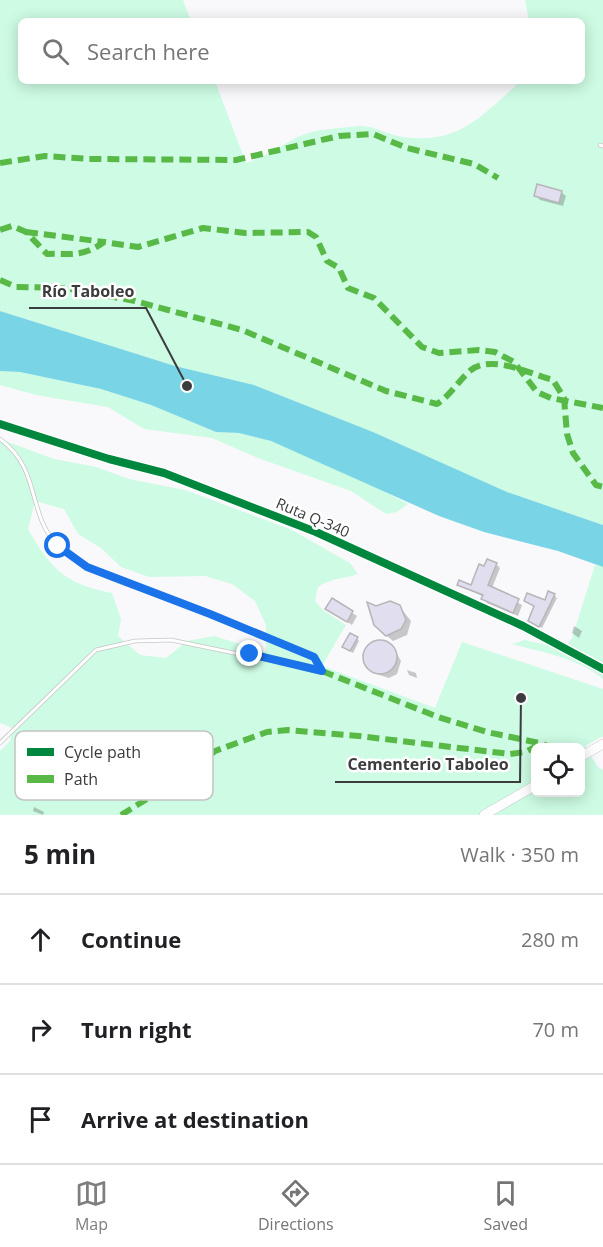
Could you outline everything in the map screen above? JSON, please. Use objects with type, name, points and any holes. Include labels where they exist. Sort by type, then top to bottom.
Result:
[{"type":"street","name":"Ruta Q-340","points":[[0,424],[109,459],[164,473],[316,532],[523,626],[603,669]]},
{"type":"street","points":[[585,754],[603,744]]},
{"type":"street","points":[[484,815],[531,788]]},
{"type":"lane","points":[[0,439],[23,462],[47,531],[58,546],[87,567],[314,657],[322,671],[171,640],[135,641],[96,650],[0,742]]},
{"type":"green space","points":[[0,0],[183,0],[190,18],[18,18],[18,84],[216,84],[246,163],[300,136],[328,129],[365,126],[403,137],[440,137],[468,125],[518,84],[585,84],[585,18],[528,18],[525,0],[603,0],[603,525],[507,492],[373,432],[254,385],[175,366],[0,311]]},
{"type":"green space","points":[[0,371],[20,372],[101,389],[151,405],[216,432],[239,433],[271,441],[357,477],[408,504],[397,512],[386,514],[351,491],[258,458],[212,438],[144,429],[108,407],[36,395],[0,385]]},
{"type":"green space","points":[[0,439],[54,459],[96,467],[129,479],[185,490],[290,529],[350,563],[358,574],[332,580],[318,587],[315,601],[324,611],[346,625],[322,666],[435,708],[462,642],[603,689],[603,736],[585,746],[598,767],[603,770],[603,815],[0,815],[0,751],[10,741],[12,728],[0,723]],"holes":[[[35,501],[64,509],[78,534],[101,548],[121,567],[149,577],[205,576],[232,584],[255,601],[266,625],[266,652],[214,636],[187,641],[166,658],[140,655],[118,636],[121,619],[112,593],[82,585],[71,579],[61,573],[44,555],[28,529]]]},
{"type":"green space","points":[[595,565],[603,567],[603,679],[571,661],[512,644],[525,640],[564,649],[572,638]]},
{"type":"water","points":[[0,311],[175,366],[254,385],[373,432],[507,492],[603,525],[603,567],[558,551],[484,532],[439,516],[271,441],[239,433],[216,432],[151,405],[101,389],[20,372],[0,371]]},
{"type":"building","points":[[537,184],[562,191],[559,203],[534,196]]},
{"type":"building","points":[[487,559],[497,563],[488,585],[519,599],[513,613],[481,599],[483,595],[457,585],[459,580],[471,585],[479,564],[484,566]]},
{"type":"building","points":[[548,591],[555,594],[539,627],[528,621],[534,606],[524,601],[527,593],[545,600]]},
{"type":"building","points":[[332,598],[353,611],[347,622],[325,609]]},
{"type":"building","points":[[390,601],[400,605],[406,620],[401,629],[386,636],[374,625],[367,602],[376,606]]},
{"type":"building","points":[[350,633],[358,637],[350,651],[342,647]]},
{"type":"building","points":[[380,640],[392,645],[397,657],[392,669],[380,674],[368,669],[363,657],[368,645]]},
{"type":"marked path","points":[[0,163],[45,156],[89,159],[236,160],[339,136],[373,134],[407,148],[474,164],[498,178]]},
{"type":"marked path","points":[[0,230],[12,226],[26,232],[47,254],[83,253],[104,242],[138,247],[203,228],[245,233],[308,232],[316,237],[327,261],[339,268],[348,288],[374,298],[422,347],[439,353],[479,350],[495,352],[514,362],[537,392],[551,398],[603,408]]},
{"type":"marked path","points":[[26,232],[104,242]]},
{"type":"marked path","points":[[0,280],[16,287],[66,288],[135,301],[242,330],[386,391],[437,404],[471,370],[489,364],[511,367],[553,380],[564,398],[567,434],[573,453],[596,485],[603,487]]},
{"type":"marked path","points":[[322,671],[438,717],[487,732],[539,743]]},
{"type":"marked path","points":[[213,753],[267,732],[288,730],[510,754],[531,749]]},
{"type":"marked path","points":[[121,815],[145,800]]},
{"type":"cycle path","points":[[0,424],[109,459],[164,473],[316,532],[523,626],[603,669]]},
{"type":"place","name":"Río Taboleo","points":[[187,386]]},
{"type":"place","name":"Cementerio Taboleo","points":[[521,698]]},
{"type":"route","points":[[58,546],[87,567],[314,657],[322,671],[250,654]]}]
